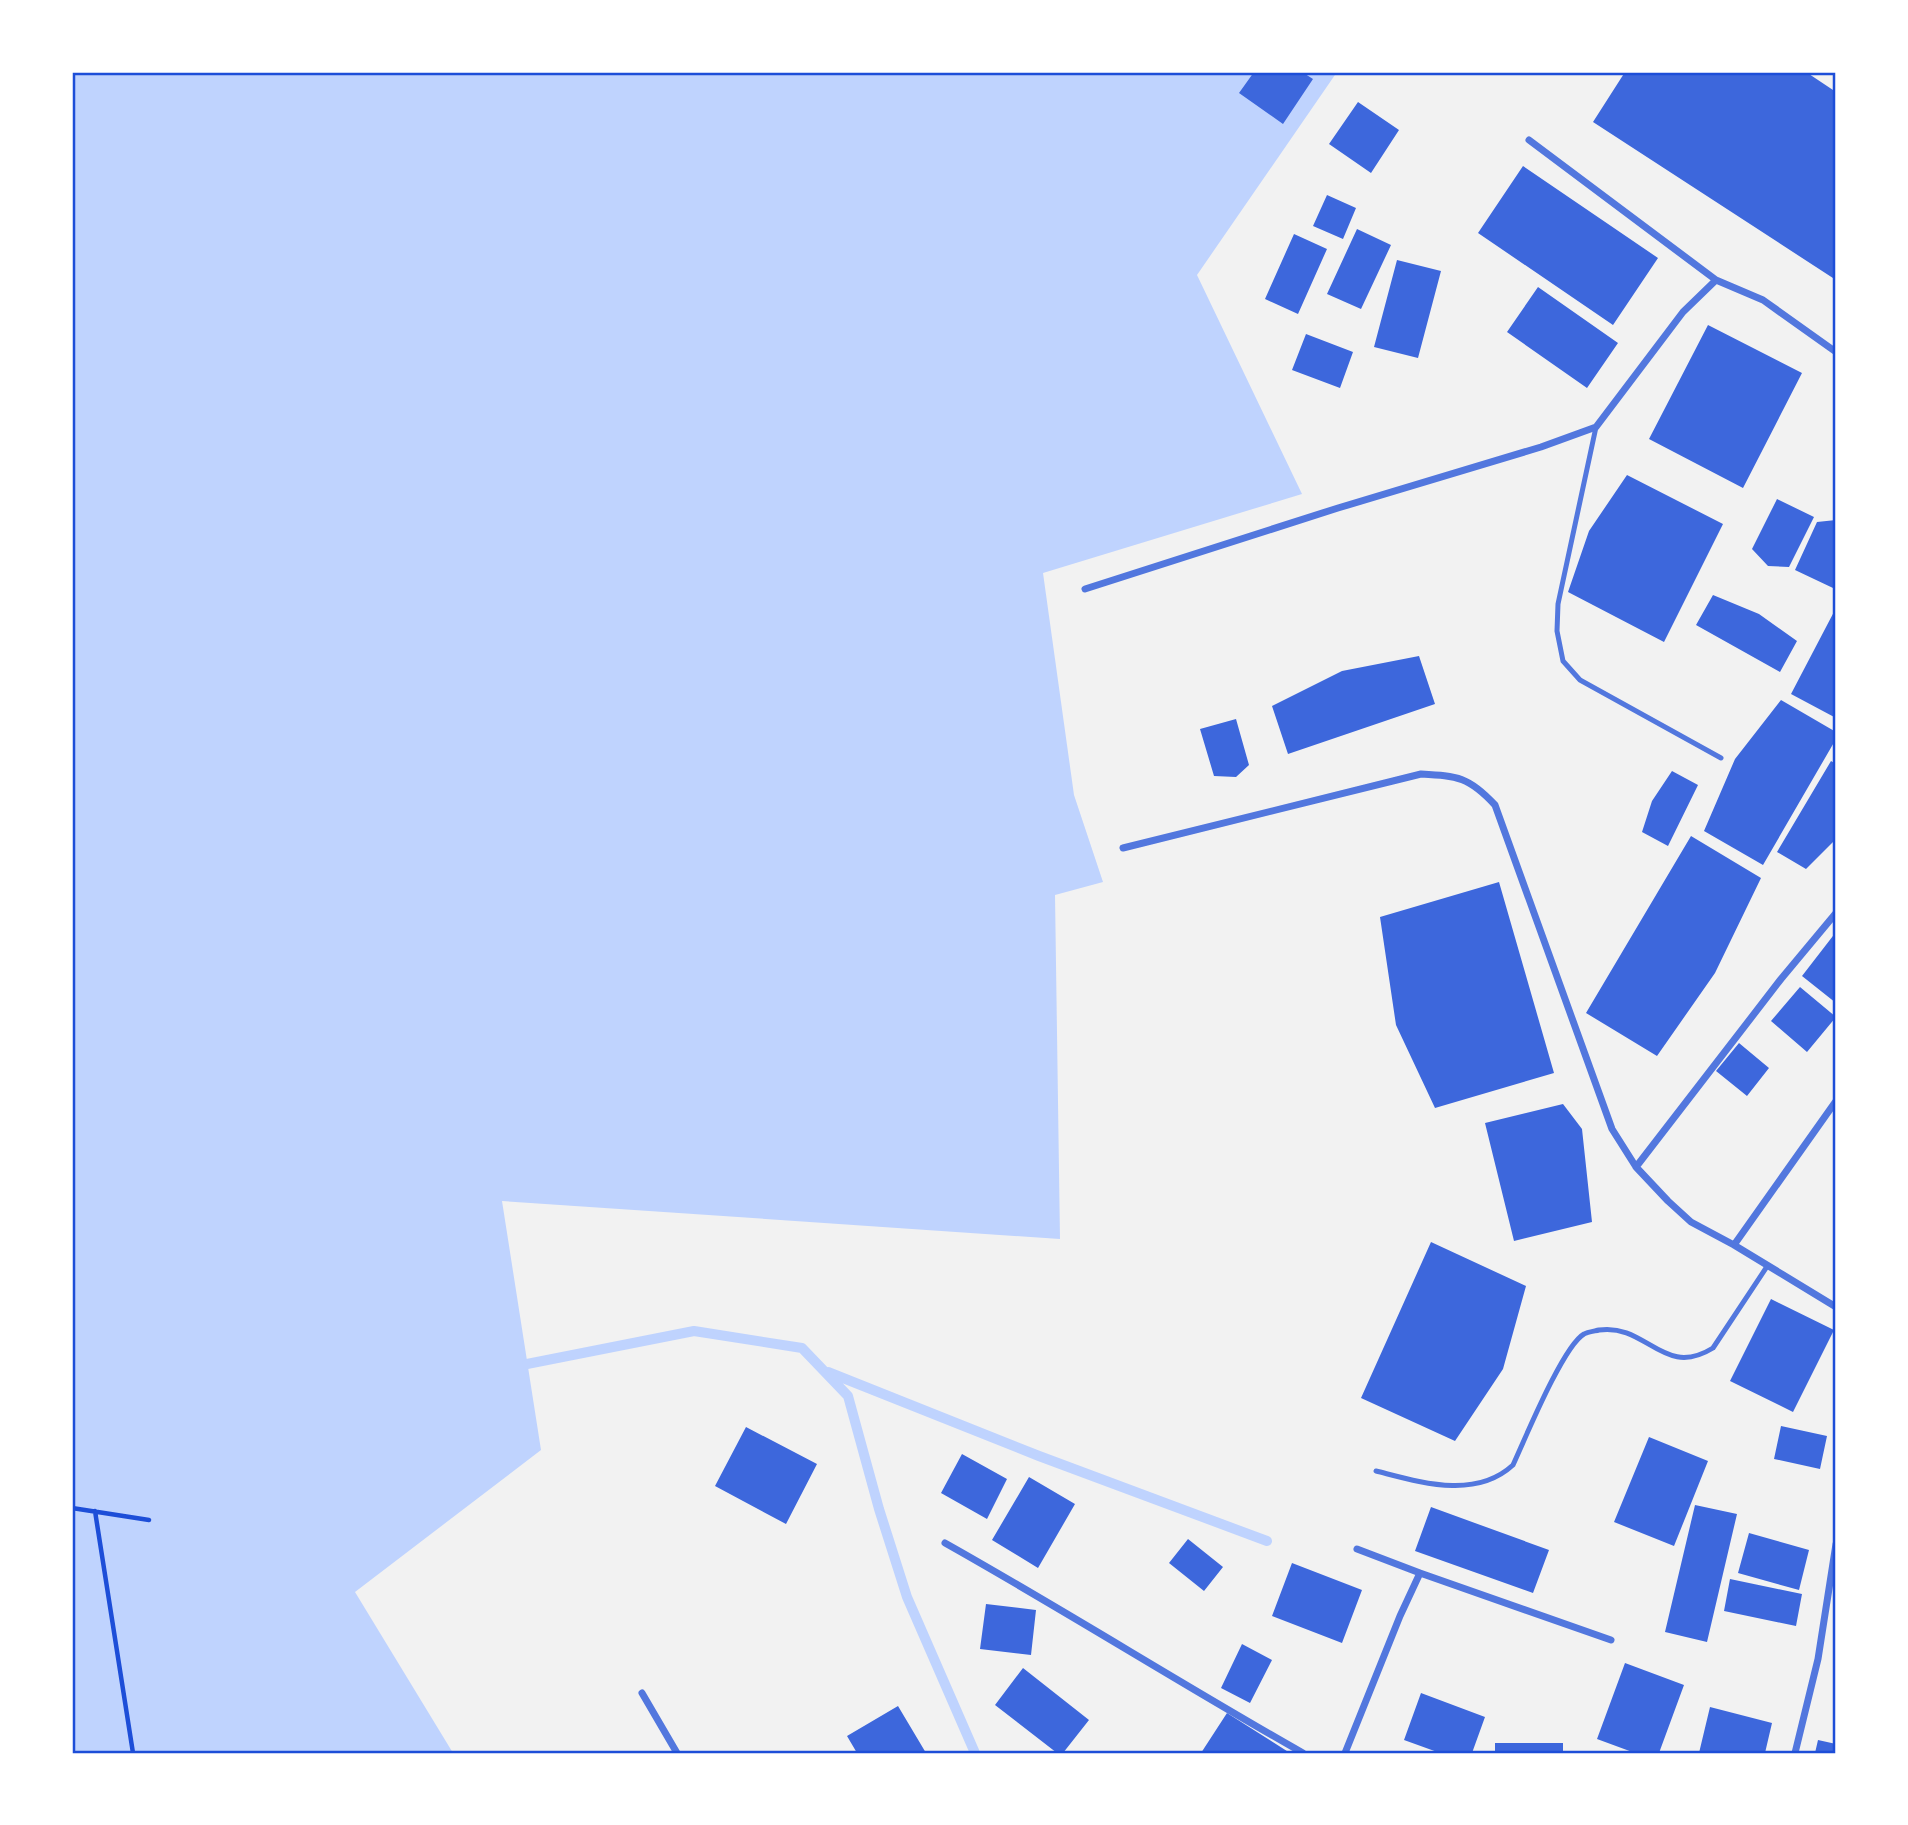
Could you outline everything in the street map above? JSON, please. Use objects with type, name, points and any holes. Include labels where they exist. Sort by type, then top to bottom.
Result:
[{"type":"street","points":[[1529,140],[1716,280],[1762,300],[1836,352]]},
{"type":"street","points":[[1085,589],[1338,508],[1492,463],[1596,427],[1683,312],[1716,280]]},
{"type":"street","points":[[1123,848],[1421,775],[1454,776],[1478,786],[1495,805],[1612,1129],[1636,1167],[1691,1222],[1836,1307]]},
{"type":"street","points":[[1636,1167],[1781,979],[1836,913]]},
{"type":"street","points":[[1734,1245],[1836,1101]]},
{"type":"street","points":[[945,1543],[1303,1753]]},
{"type":"street","points":[[1795,1753],[1818,1659],[1836,1544]]},
{"type":"street","points":[[1357,1549],[1611,1640]]},
{"type":"street","points":[[1345,1753],[1420,1573]]},
{"type":"street","points":[[642,1693],[677,1753]]},
{"type":"lane","points":[[1596,427],[1558,604],[1557,631],[1563,661],[1580,680],[1721,758]]},
{"type":"lane","points":[[1376,1471],[1426,1484],[1451,1486],[1468,1485],[1502,1475],[1513,1465],[1566,1353],[1584,1334],[1614,1329],[1627,1332],[1671,1356],[1700,1356],[1713,1348],[1768,1265]]},
{"type":"path","points":[[72,1508],[149,1520]]},
{"type":"path","points":[[95,1511],[133,1753]]},
{"type":"water","points":[[72,72],[1337,72],[1197,275],[1302,494],[1043,573],[1074,795],[1103,882],[1055,895],[1060,1239],[502,1201],[541,1450],[355,1592],[453,1753],[72,1753]]},
{"type":"building","points":[[1254,72],[1302,72],[1313,79],[1283,124],[1239,93]]},
{"type":"building","points":[[1625,72],[1806,72],[1836,92],[1836,280],[1593,122]]},
{"type":"building","points":[[1358,102],[1399,130],[1371,173],[1329,144]]},
{"type":"building","points":[[1523,166],[1658,258],[1613,325],[1478,233]]},
{"type":"building","points":[[1327,195],[1356,208],[1343,239],[1313,226]]},
{"type":"building","points":[[1357,229],[1391,245],[1361,309],[1327,294]]},
{"type":"building","points":[[1294,234],[1327,249],[1298,314],[1265,299]]},
{"type":"building","points":[[1397,260],[1441,271],[1418,358],[1374,347]]},
{"type":"building","points":[[1538,287],[1618,343],[1587,388],[1507,332]]},
{"type":"building","points":[[1708,325],[1802,373],[1743,488],[1649,439]]},
{"type":"building","points":[[1306,334],[1353,352],[1340,388],[1292,370]]},
{"type":"building","points":[[1627,475],[1723,524],[1664,642],[1568,592],[1589,531]]},
{"type":"building","points":[[1777,499],[1814,517],[1789,567],[1768,566],[1752,549]]},
{"type":"building","points":[[1836,520],[1836,580],[1833,588],[1795,570],[1817,522]]},
{"type":"building","points":[[1713,595],[1759,614],[1797,641],[1780,672],[1696,625]]},
{"type":"building","points":[[1836,608],[1836,718],[1791,694]]},
{"type":"building","points":[[1419,656],[1435,704],[1288,754],[1272,706],[1342,671]]},
{"type":"building","points":[[1781,700],[1836,732],[1836,739],[1763,865],[1704,831],[1735,759]]},
{"type":"building","points":[[1236,719],[1249,765],[1236,777],[1214,776],[1200,729]]},
{"type":"building","points":[[1831,761],[1836,764],[1836,839],[1806,869],[1777,852]]},
{"type":"building","points":[[1672,771],[1698,785],[1668,846],[1642,832],[1652,801]]},
{"type":"building","points":[[1691,836],[1761,878],[1715,973],[1657,1056],[1586,1013]]},
{"type":"building","points":[[1499,882],[1554,1073],[1435,1108],[1396,1025],[1380,917]]},
{"type":"building","points":[[1836,932],[1836,1003],[1802,976]]},
{"type":"building","points":[[1800,987],[1836,1017],[1807,1052],[1771,1021]]},
{"type":"building","points":[[1739,1043],[1769,1068],[1747,1096],[1716,1071]]},
{"type":"building","points":[[1563,1104],[1582,1129],[1592,1222],[1514,1241],[1485,1123]]},
{"type":"building","points":[[1431,1242],[1526,1286],[1503,1369],[1455,1441],[1361,1398]]},
{"type":"building","points":[[1771,1299],[1834,1330],[1793,1412],[1730,1381]]},
{"type":"building","points":[[1781,1426],[1827,1436],[1820,1469],[1774,1459]]},
{"type":"building","points":[[746,1427],[817,1464],[786,1524],[715,1486]]},
{"type":"building","points":[[1649,1437],[1708,1461],[1674,1546],[1614,1522]]},
{"type":"building","points":[[962,1454],[1007,1479],[987,1519],[941,1493]]},
{"type":"building","points":[[1029,1477],[1075,1504],[1038,1568],[992,1540]]},
{"type":"building","points":[[1695,1505],[1737,1514],[1707,1642],[1665,1632]]},
{"type":"building","points":[[1431,1507],[1549,1550],[1533,1593],[1415,1551]]},
{"type":"building","points":[[1749,1533],[1809,1550],[1799,1590],[1738,1573]]},
{"type":"building","points":[[1188,1539],[1223,1567],[1204,1591],[1169,1563]]},
{"type":"building","points":[[1292,1563],[1362,1590],[1342,1643],[1272,1616]]},
{"type":"building","points":[[1730,1579],[1802,1594],[1796,1626],[1724,1611]]},
{"type":"building","points":[[986,1604],[1036,1610],[1031,1655],[980,1649]]},
{"type":"building","points":[[1242,1644],[1272,1660],[1250,1703],[1221,1688]]},
{"type":"building","points":[[1625,1663],[1684,1685],[1659,1753],[1635,1753],[1597,1739]]},
{"type":"building","points":[[1023,1668],[1089,1720],[1063,1753],[1057,1753],[995,1705]]},
{"type":"building","points":[[1421,1693],[1485,1717],[1472,1753],[1440,1753],[1404,1740]]},
{"type":"building","points":[[898,1706],[926,1753],[857,1753],[847,1736]]},
{"type":"building","points":[[1710,1707],[1772,1723],[1765,1753],[1699,1753]]},
{"type":"building","points":[[1227,1713],[1290,1753],[1201,1753]]},
{"type":"building","points":[[1818,1740],[1836,1744],[1836,1753],[1815,1753]]},
{"type":"building","points":[[1495,1743],[1563,1743],[1563,1753],[1495,1753]]},
{"type":"waterway","points":[[527,1364],[694,1331],[802,1348],[848,1396],[907,1597],[975,1753]]},
{"type":"waterway","points":[[828,1372],[1039,1456],[1267,1541]]}]
